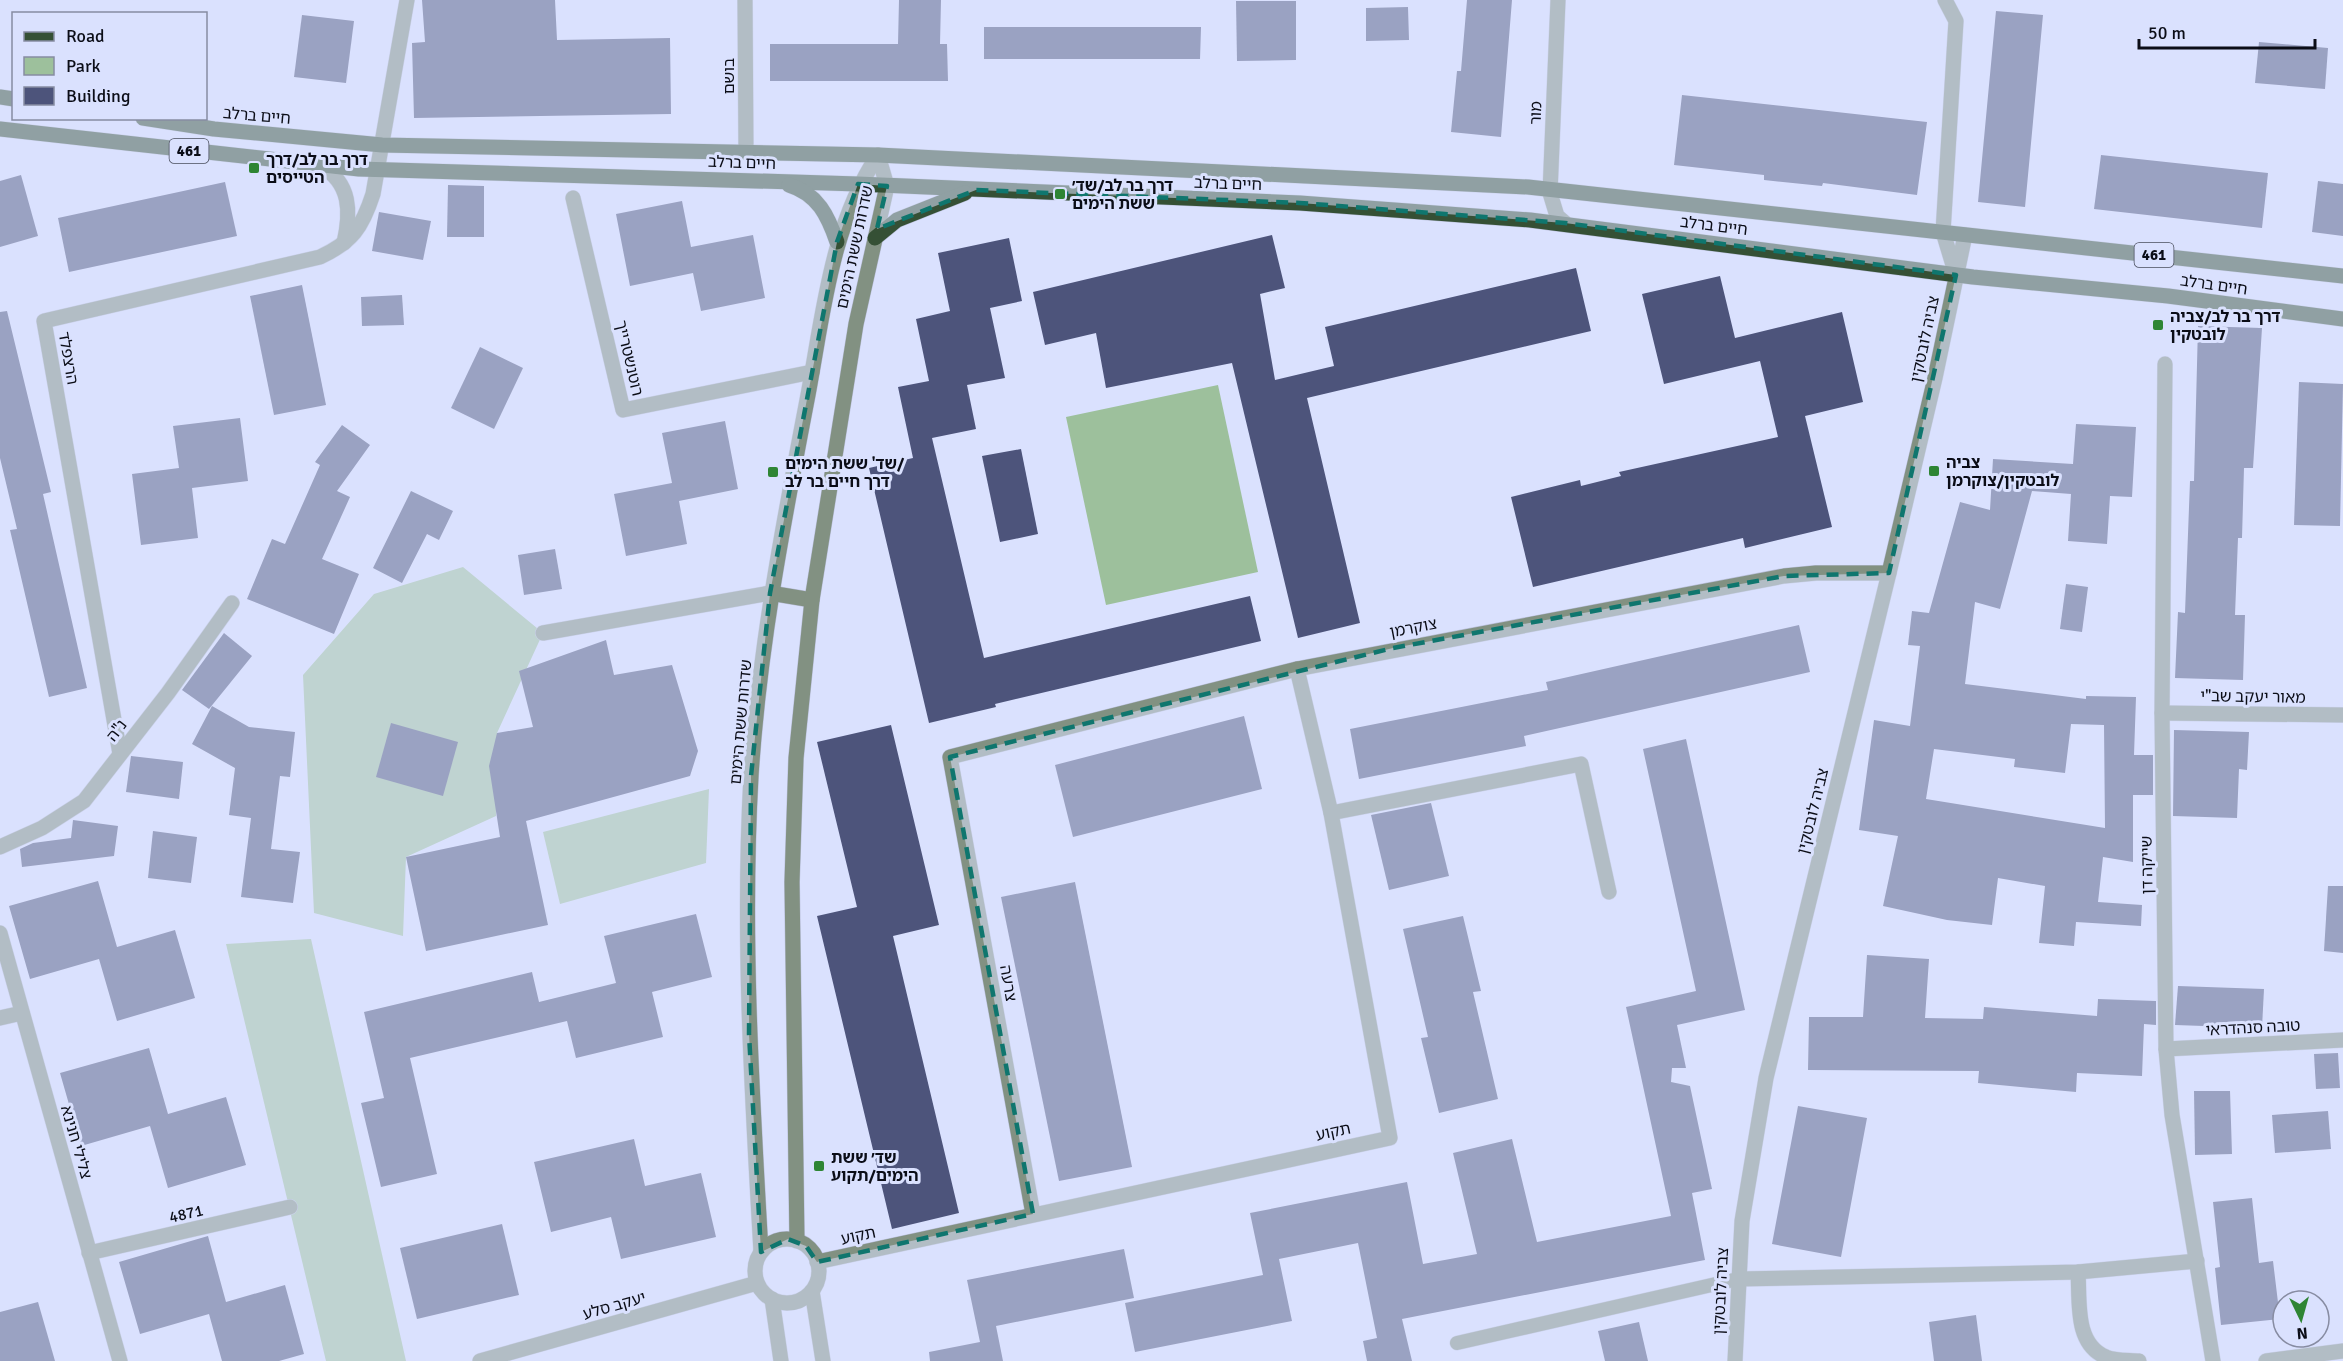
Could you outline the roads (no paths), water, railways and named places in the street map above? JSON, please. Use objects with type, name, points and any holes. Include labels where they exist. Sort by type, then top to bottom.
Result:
[{"type":"main road","name":"חיים ברלב","points":[[156,120],[214,129],[382,145],[878,155],[1550,189],[2343,276]]},
{"type":"main road","name":"חיים ברלב","points":[[0,129],[321,166],[378,170],[775,181],[1300,203],[1565,223],[1956,274],[2168,296],[2343,319]]},
{"type":"main road","points":[[775,181],[797,187],[817,201],[831,225],[837,242]]},
{"type":"main road","points":[[874,238],[897,220],[976,190]]},
{"type":"street","name":"הרצפלד","points":[[120,754],[44,321],[320,257],[344,246],[364,220],[378,170],[407,0]]},
{"type":"street","name":"בושם","points":[[745,0],[746,152]]},
{"type":"street","name":"מור","points":[[1558,0],[1550,189],[1554,210],[1565,223]]},
{"type":"street","name":"צביה לובטקין","points":[[1945,0],[1956,21],[1943,232],[1956,274]]},
{"type":"street","name":"שדרות ששת הימים","points":[[761,1252],[749,1034],[751,776],[770,593],[837,242],[858,184],[878,155]]},
{"type":"street","name":"שדרות ששת הימים","points":[[797,1241],[792,882],[796,758],[812,600],[856,324],[887,186],[878,155]]},
{"type":"street","points":[[321,166],[333,172],[345,190],[349,222],[344,246]]},
{"type":"street","name":"רוטנשטרייך","points":[[573,198],[624,410],[812,372]]},
{"type":"street","name":"צביה לובטקין","points":[[1735,1361],[1743,1221],[1766,1078],[1889,573],[1935,378],[1965,235]]},
{"type":"street","name":"שייקה דן","points":[[2165,364],[2162,713],[2166,1049],[2172,1115],[2213,1361]]},
{"type":"street","name":"צוקרמן","points":[[950,757],[1297,669],[1393,648],[1784,576],[1816,573],[1889,573]]},
{"type":"street","points":[[543,633],[770,593],[812,600]]},
{"type":"street","name":"נ\"ה","points":[[0,847],[42,828],[84,801],[232,603]]},
{"type":"street","name":"תקוע","points":[[818,1262],[1390,1138],[1331,813],[1297,669]]},
{"type":"street","name":"מאור יעקב שב\"י","points":[[2162,713],[2343,715]]},
{"type":"street","name":"צרעה","points":[[950,757],[1034,1214]]},
{"type":"street","points":[[1331,813],[1581,764],[1609,892]]},
{"type":"street","name":"צלילי חנינא","points":[[0,933],[120,1361]]},
{"type":"street","points":[[0,1018],[22,1013]]},
{"type":"street","name":"טובה סנהדראי","points":[[2166,1049],[2343,1040]]},
{"type":"street","name":"4871","points":[[89,1253],[290,1207]]},
{"type":"street","points":[[771,1299],[793,1302],[812,1291],[817,1282],[818,1262],[806,1246],[797,1241],[777,1240],[761,1252],[756,1262],[757,1283],[771,1299],[781,1361]]},
{"type":"street","points":[[1738,1279],[2078,1272],[2197,1261]]},
{"type":"street","points":[[2078,1272],[2082,1330],[2091,1349],[2108,1358],[2139,1361]]},
{"type":"street","name":"יעקב סלע","points":[[480,1361],[757,1283]]},
{"type":"street","points":[[812,1291],[823,1361]]},
{"type":"street","points":[[2266,1361],[2343,1351]]},
{"type":"lane","points":[[1458,1343],[1738,1279]]},
{"type":"place","name":"דרך בר לב/דרך הטייסים","points":[[254,168]]},
{"type":"place","name":"דרך בר לב/שד׳ ששת הימים","points":[[1060,194]]},
{"type":"place","name":"דרך בר לב/צביה לובטקין","points":[[2158,325]]},
{"type":"place","name":"צביה לובטקין/צוקרמן","points":[[1934,471]]},
{"type":"place","name":"שד' ששת הימים/ דרך חיים בר לב","points":[[773,472]]},
{"type":"place","name":"שד׳ ששת הימים/תקוע","points":[[819,1166]]}]
